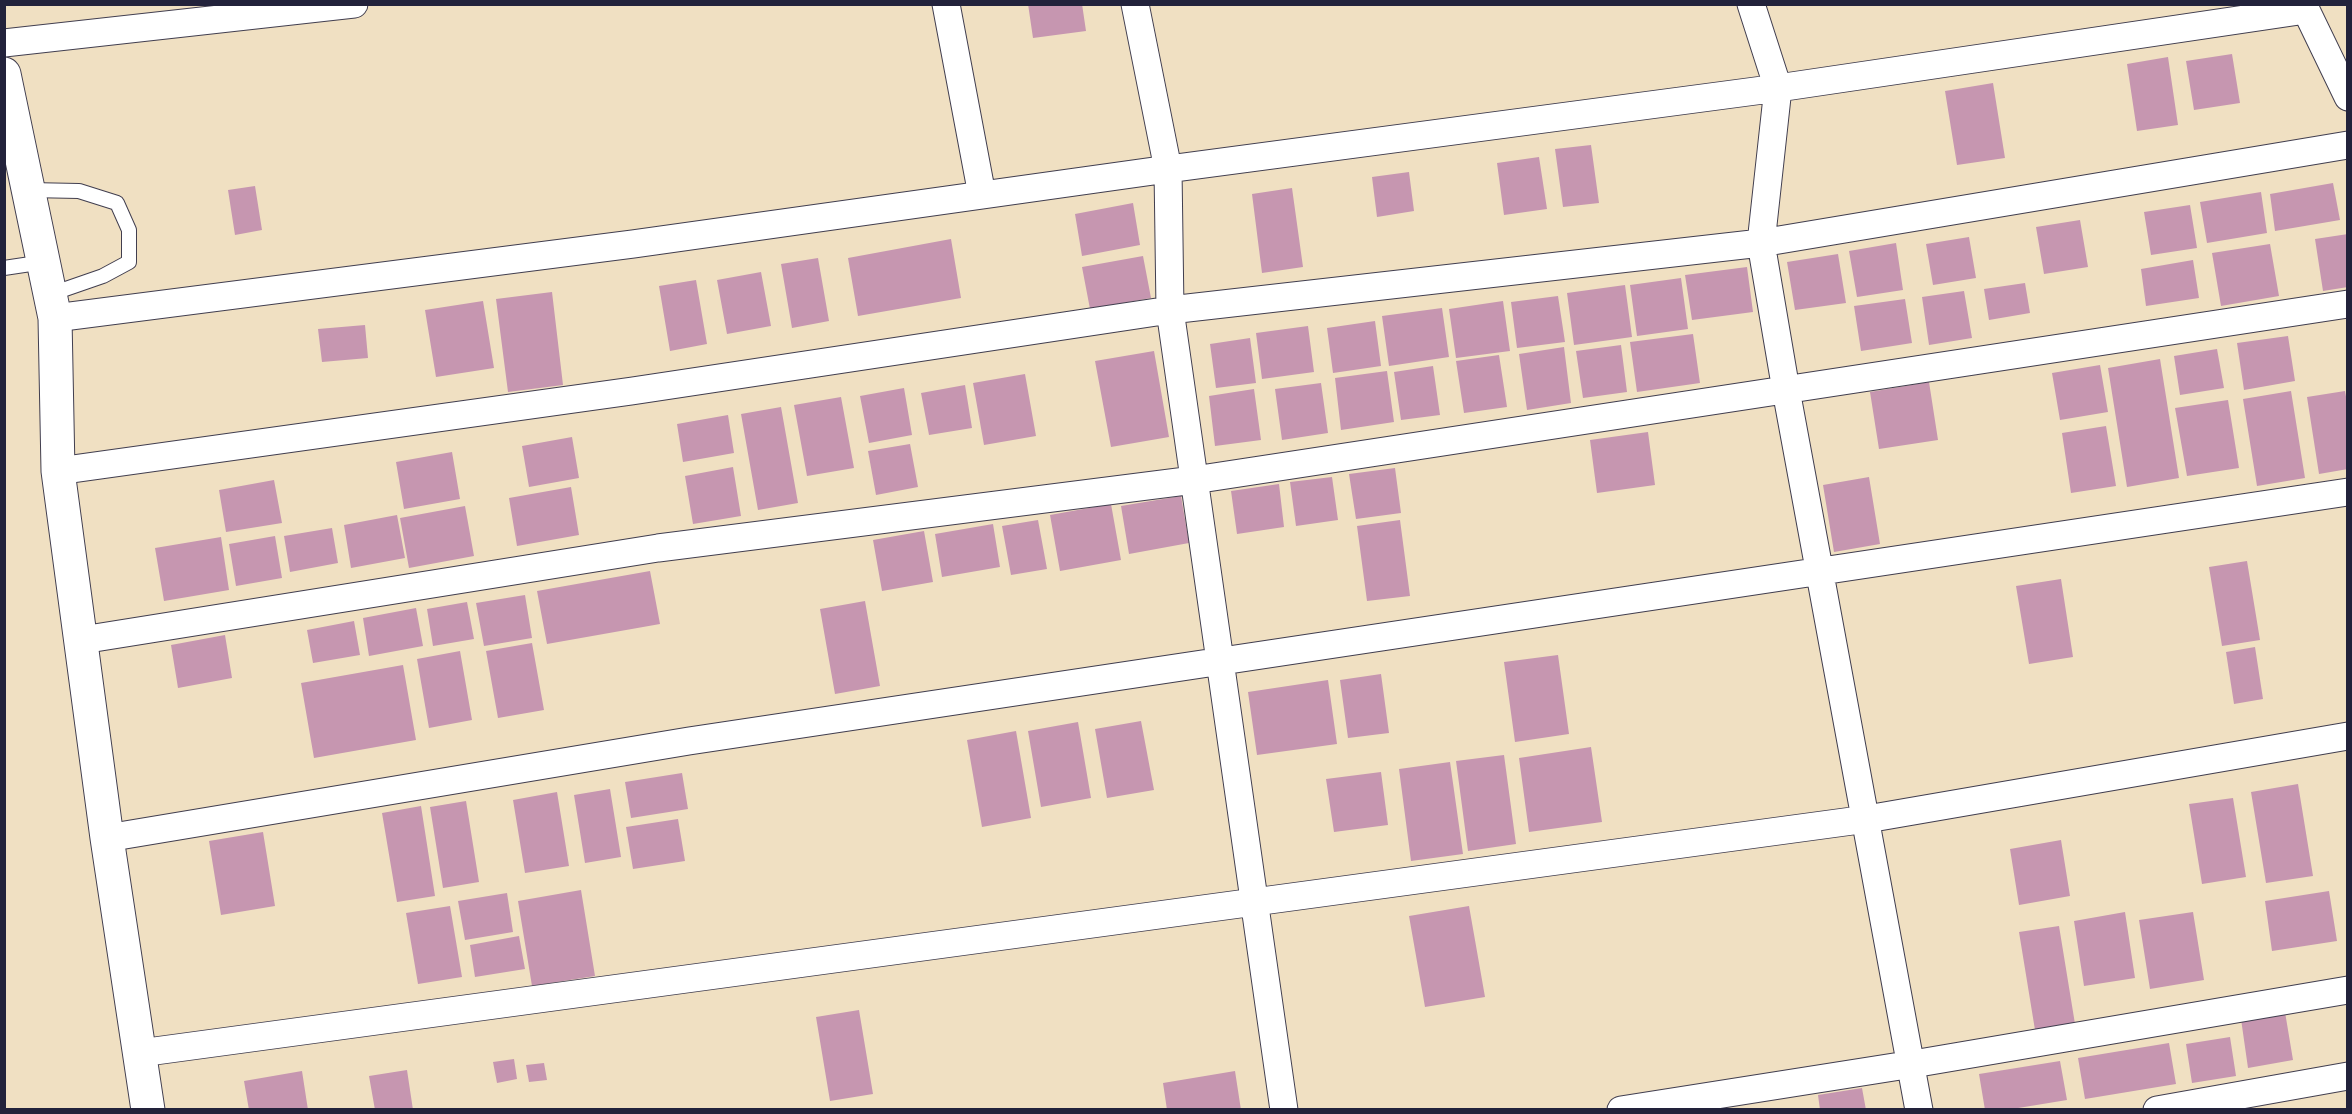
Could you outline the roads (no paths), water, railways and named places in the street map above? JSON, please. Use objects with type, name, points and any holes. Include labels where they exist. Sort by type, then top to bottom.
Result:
[{"type":"main road","points":[[4,74],[53,306],[58,471],[107,838],[148,1110]]},
{"type":"street","points":[[4,43],[354,4]]},
{"type":"street","points":[[946,4],[982,195]]},
{"type":"street","points":[[1135,4],[1168,169],[1170,310],[1284,1110]]},
{"type":"street","points":[[1751,4],[1778,88],[1761,243],[1786,390],[1913,1064],[1919,1110]]},
{"type":"street","points":[[53,306],[633,244],[1168,169],[1778,88],[2305,7],[2348,97]]},
{"type":"street","points":[[58,471],[632,392],[1170,310],[1761,243],[2348,145]]},
{"type":"street","points":[[82,640],[658,548],[1194,480],[2348,304]]},
{"type":"street","points":[[107,838],[689,741],[2348,492]]},
{"type":"street","points":[[140,1053],[1867,819],[2348,736]]},
{"type":"street","points":[[1621,1110],[1913,1064],[2348,990]]},
{"type":"street","points":[[2157,1110],[2348,1076]]},
{"type":"lane","points":[[29,190],[79,191],[117,203],[129,231],[129,262],[53,306]]},
{"type":"lane","points":[[4,268],[44,262]]}]
